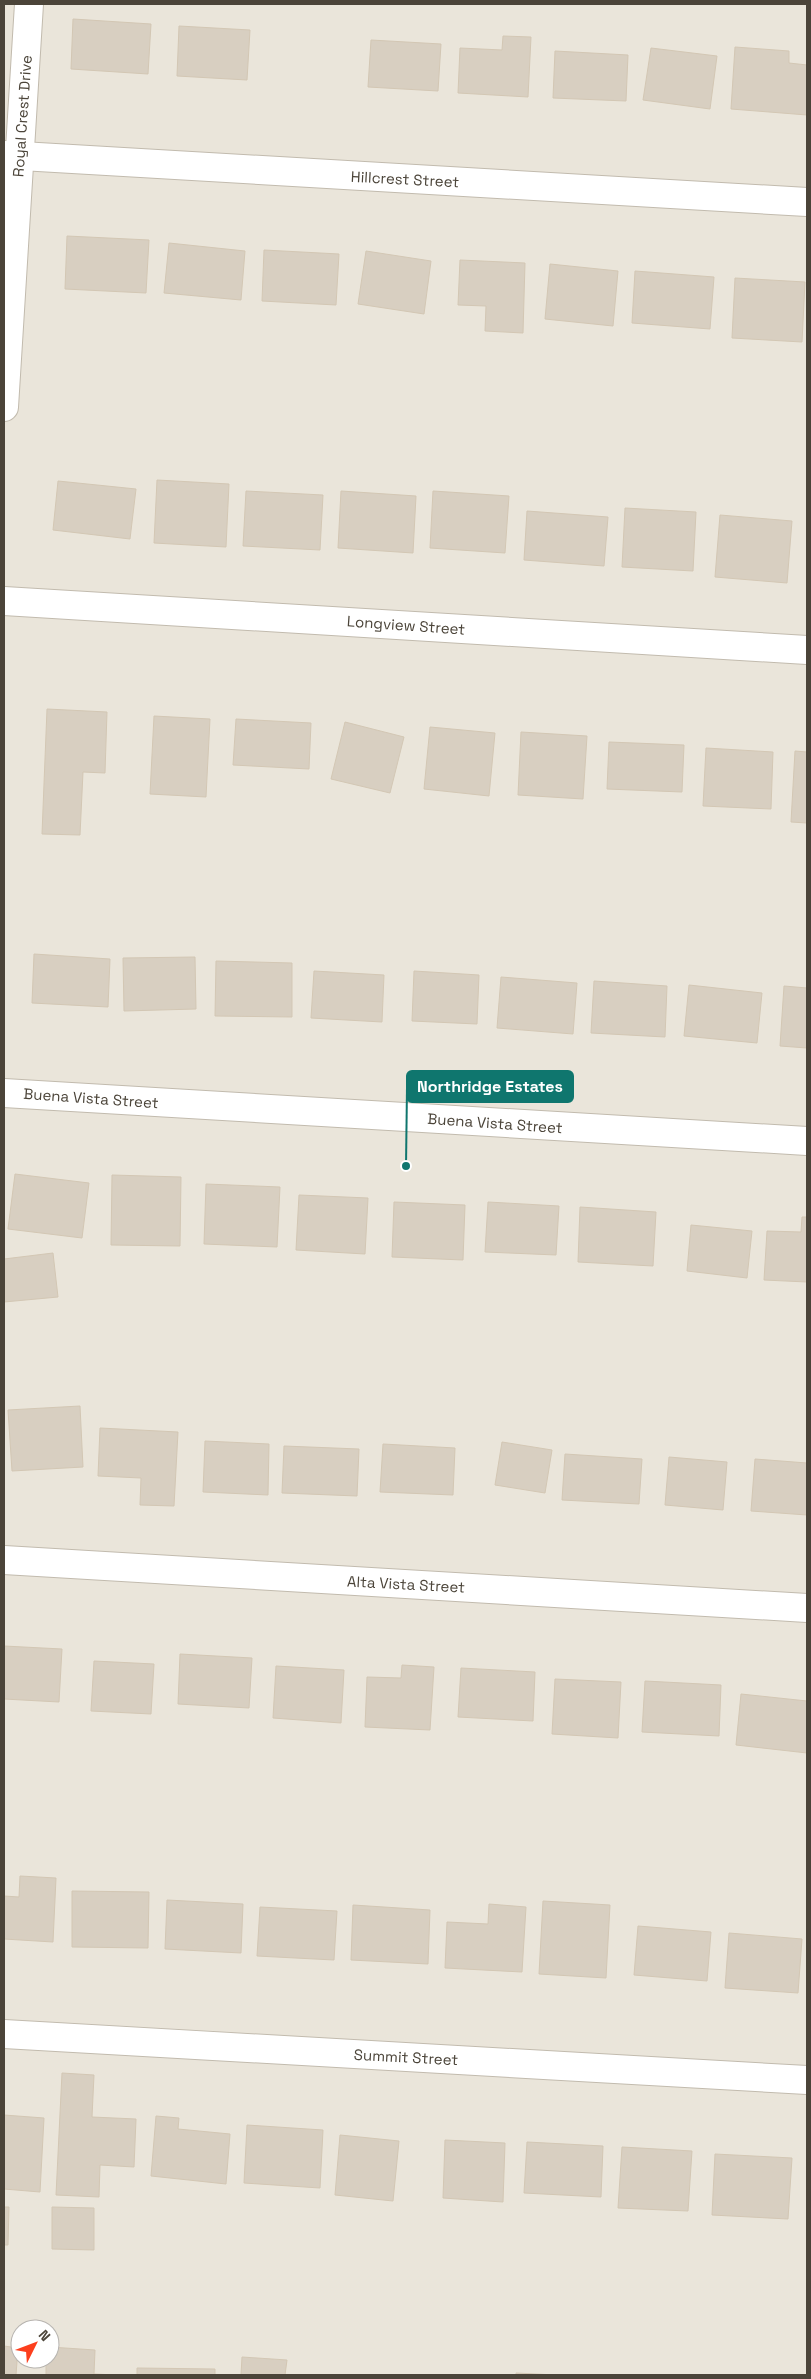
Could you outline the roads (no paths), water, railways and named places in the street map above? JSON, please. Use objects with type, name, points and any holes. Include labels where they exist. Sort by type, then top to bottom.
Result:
[{"type":"street","name":"Royal Crest Drive","points":[[4,408],[11,156],[29,4]]},
{"type":"street","name":"Hillcrest Street","points":[[11,156],[807,202]]},
{"type":"street","name":"Longview Street","points":[[4,600],[807,650]]},
{"type":"street","name":"Buena Vista Street","points":[[4,1093],[807,1141]]},
{"type":"street","name":"Alta Vista Street","points":[[4,1560],[807,1608]]},
{"type":"street","name":"Summit Street","points":[[4,2034],[807,2080]]},
{"type":"place","name":"Northridge Estates","points":[[406,1166]]}]
